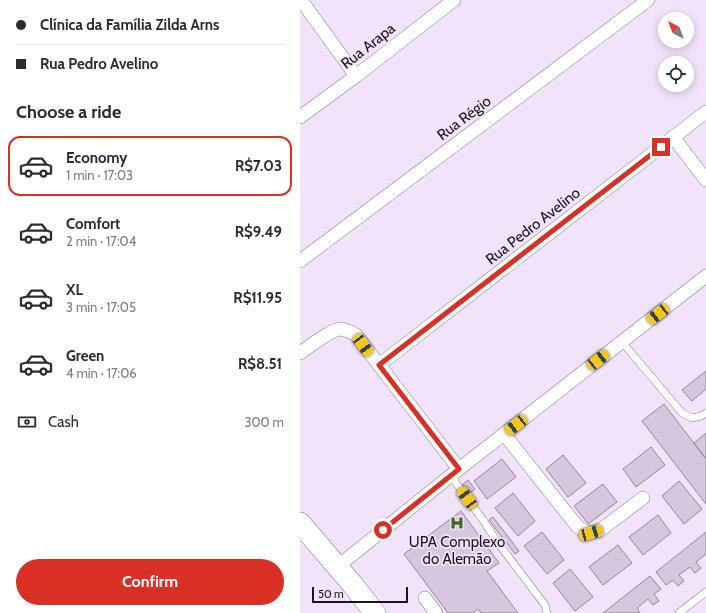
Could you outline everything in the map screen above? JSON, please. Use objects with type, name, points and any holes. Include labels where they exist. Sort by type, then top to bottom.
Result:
[{"type":"main road","points":[[300,523],[375,613]]},
{"type":"street","points":[[301,0],[356,76]]},
{"type":"street","name":"Rua Arapa","points":[[300,117],[356,76],[454,0]]},
{"type":"street","name":"Rua Régio","points":[[300,261],[648,0]]},
{"type":"street","name":"Rua Pedro Avelino","points":[[379,365],[706,112]]},
{"type":"street","points":[[674,138],[706,180]]},
{"type":"street","points":[[337,567],[455,472],[706,276]]},
{"type":"street","points":[[300,353],[329,333],[339,329],[348,330],[356,335],[455,472]]},
{"type":"street","points":[[504,434],[577,526],[584,532],[591,533],[599,531],[643,498]]},
{"type":"street","points":[[425,598],[436,613]]},
{"type":"lane","points":[[622,342],[682,413],[692,418],[701,416],[706,412]]},
{"type":"lane","points":[[455,472],[498,543],[545,605],[548,613]]},
{"type":"lane","points":[[678,613],[706,592]]},
{"type":"building","points":[[706,371],[706,389],[692,401],[682,390]]},
{"type":"building","points":[[664,404],[706,459],[706,504],[642,421]]},
{"type":"building","points":[[706,433],[706,459],[694,443]]},
{"type":"building","points":[[651,447],[665,465],[636,487],[623,469]]},
{"type":"building","points":[[563,455],[586,483],[568,497],[546,469]]},
{"type":"building","points":[[502,459],[516,477],[487,499],[474,481]]},
{"type":"building","points":[[468,480],[475,489],[469,494],[462,485]]},
{"type":"building","points":[[679,481],[702,509],[684,524],[662,496]]},
{"type":"building","points":[[603,484],[617,502],[588,524],[574,506]]},
{"type":"building","points":[[513,493],[535,521],[518,536],[495,508]]},
{"type":"building","points":[[461,511],[499,563],[487,571],[518,613],[481,613],[478,609],[473,613],[448,613],[404,554]]},
{"type":"building","points":[[658,515],[671,533],[643,555],[629,537]]},
{"type":"building","points":[[493,517],[519,551],[515,554],[489,520]]},
{"type":"building","points":[[542,532],[564,560],[547,574],[524,546]]},
{"type":"building","points":[[706,532],[706,554],[696,562],[701,568],[695,573],[690,567],[679,575],[684,581],[678,586],[673,580],[666,585],[656,572]]},
{"type":"building","points":[[618,545],[632,563],[603,585],[589,567]]},
{"type":"building","points":[[570,569],[593,597],[575,611],[553,583]]},
{"type":"building","points":[[650,576],[661,589],[654,594],[659,601],[653,605],[648,599],[637,608],[640,613],[603,613]]},
{"type":"place","name":"UPA Complexo do Alemão","points":[[457,523]]},
{"type":"route","points":[[383,530],[459,469],[379,365],[661,147]]}]
